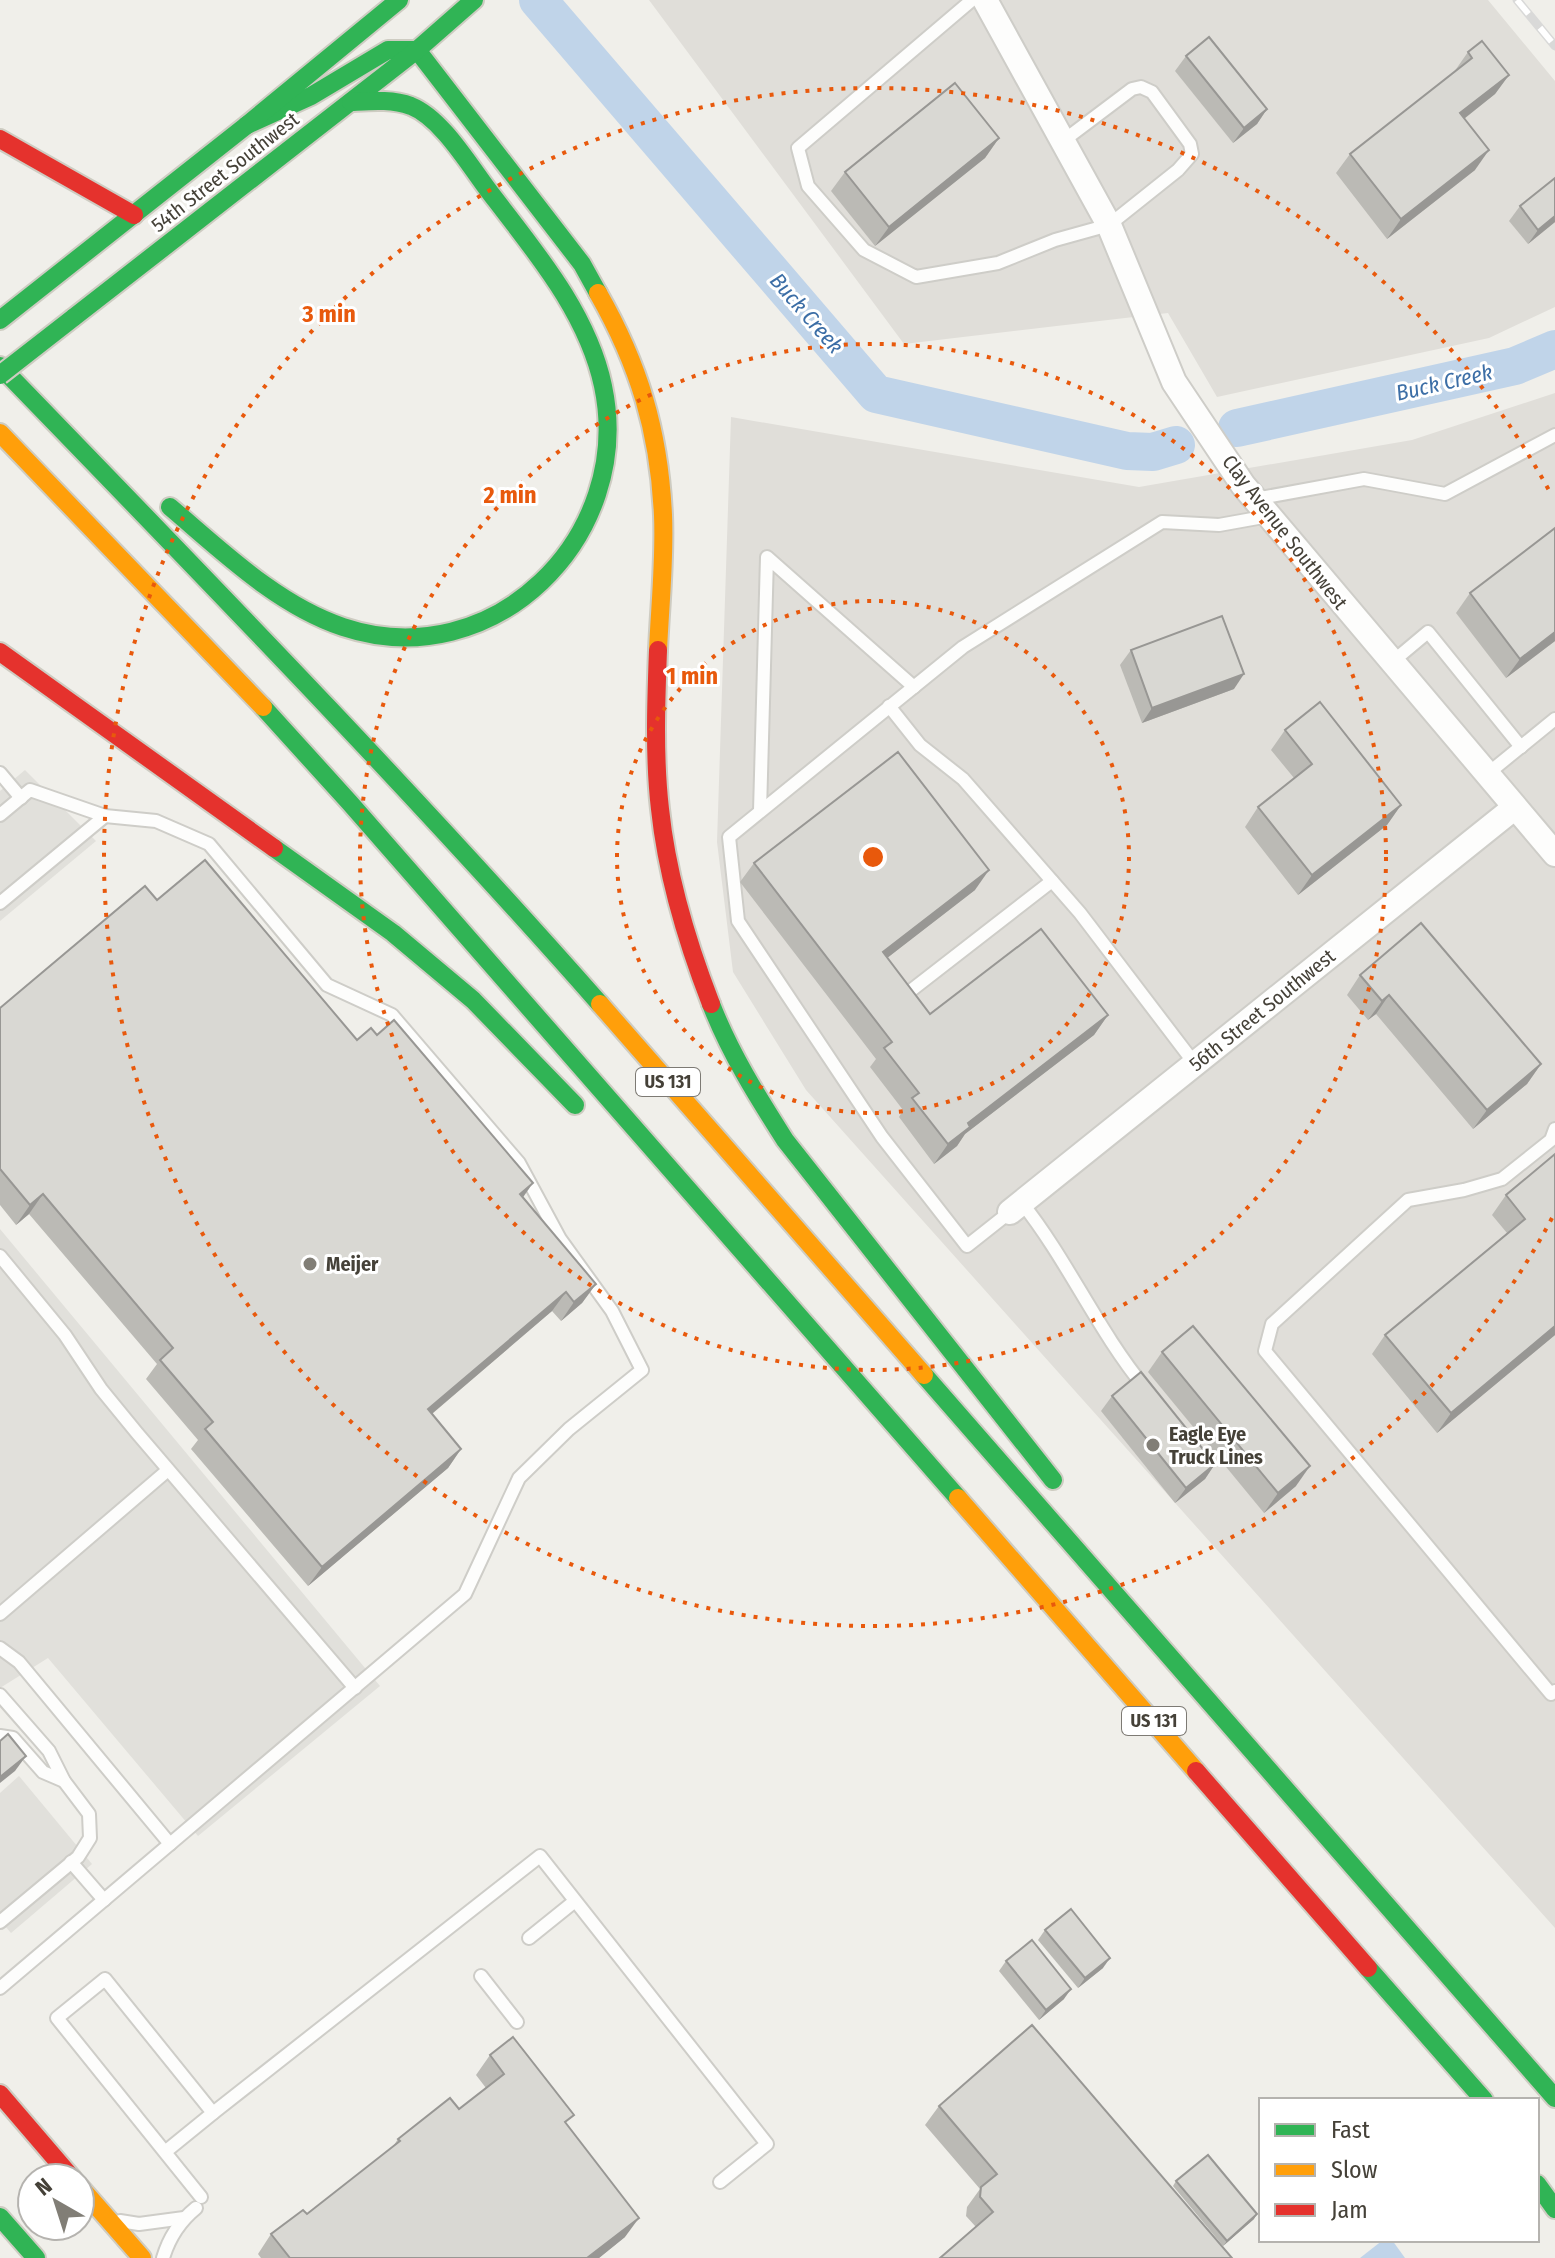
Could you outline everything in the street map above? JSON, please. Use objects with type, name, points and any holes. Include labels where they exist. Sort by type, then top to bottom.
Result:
[{"type":"main road","name":"54th Street Southwest","points":[[0,320],[247,125],[399,0]]},
{"type":"main road","name":"54th Street Southwest","points":[[0,375],[417,50],[474,0]]},
{"type":"main road","points":[[247,125],[311,96],[378,54],[399,48],[417,50],[582,264],[623,337],[642,389],[656,446],[663,516],[656,708],[660,809],[670,872],[708,999],[751,1087],[793,1151],[1067,1499]]},
{"type":"main road","points":[[155,495],[275,591],[346,628],[393,637],[438,635],[480,622],[504,610],[542,585],[564,561],[584,531],[601,493],[609,459],[608,414],[601,378],[585,333],[568,300],[528,242],[430,117],[412,104],[400,101],[351,102]]},
{"type":"main road","points":[[0,139],[134,215]]},
{"type":"main road","points":[[0,366],[131,475]]},
{"type":"main road","name":"US 131","points":[[0,366],[269,644],[511,903],[1555,2098]]},
{"type":"main road","name":"US 131","points":[[0,435],[34,465],[233,674],[350,803],[1482,2098]]},
{"type":"main road","points":[[0,652],[393,933],[473,1000],[587,1118]]},
{"type":"main road","points":[[760,1300],[860,1387]]},
{"type":"main road","points":[[1161,1619],[1312,1819]]},
{"type":"main road","points":[[1446,2057],[1476,2098]]},
{"type":"main road","points":[[0,2094],[58,2162]]},
{"type":"main road","points":[[1539,2163],[1555,2182]]},
{"type":"main road","points":[[1539,2187],[1555,2209]]},
{"type":"main road","points":[[96,2206],[142,2258]]},
{"type":"main road","points":[[0,2217],[36,2258]]},
{"type":"street","name":"Clay Avenue Southwest","points":[[985,0],[1109,225],[1174,382],[1262,508],[1555,854]]},
{"type":"street","name":"56th Street Southwest","points":[[1016,1208],[1514,808]]},
{"type":"lane","points":[[972,0],[798,148],[808,186],[864,250],[916,277],[998,263],[1055,240],[1109,225],[1187,162],[1192,154],[1190,144],[1152,92],[1141,87],[1132,89],[1063,141]]},
{"type":"lane","points":[[1155,1401],[1125,1364],[1040,1226],[1016,1208],[967,1246],[882,1137],[738,921],[729,837],[963,647],[1162,522],[1219,525],[1262,508],[1364,479],[1445,494],[1555,435]]},
{"type":"lane","points":[[760,811],[767,557],[914,687]]},
{"type":"lane","points":[[1391,663],[1428,632],[1521,747]]},
{"type":"lane","points":[[889,706],[920,745],[963,779],[1080,913],[1195,1064]]},
{"type":"lane","points":[[1486,775],[1555,719]]},
{"type":"lane","points":[[0,773],[21,798]]},
{"type":"lane","points":[[0,815],[30,790],[105,816],[156,821],[209,844],[327,985],[392,1015],[519,1163],[560,1239],[612,1311],[642,1370],[569,1429],[519,1478],[465,1594],[0,1987]]},
{"type":"lane","points":[[0,903],[105,816]]},
{"type":"lane","points":[[909,992],[1052,881]]},
{"type":"lane","points":[[1555,1129],[1551,1140],[1502,1179],[1464,1190],[1408,1200],[1272,1324],[1265,1351],[1551,1694],[1555,1691]]},
{"type":"lane","points":[[0,1256],[65,1335],[101,1389],[355,1688]]},
{"type":"lane","points":[[0,1614],[168,1470]]},
{"type":"lane","points":[[0,1648],[19,1662],[170,1844]]},
{"type":"lane","points":[[0,1695],[49,1751],[64,1781],[86,1808],[91,1822],[88,1844],[0,1922]]},
{"type":"lane","points":[[0,1736],[13,1738],[43,1772],[64,1781]]},
{"type":"lane","points":[[165,2152],[540,1856],[767,2144],[720,2182]]},
{"type":"lane","points":[[71,1862],[104,1900]]},
{"type":"lane","points":[[529,1938],[575,1901]]},
{"type":"lane","points":[[481,1976],[517,2022]]},
{"type":"lane","points":[[163,2258],[171,2238],[198,2202],[165,2152],[57,2018],[105,1979],[213,2113]]},
{"type":"lane","points":[[104,2215],[139,2224],[184,2218]]},
{"type":"shaded area","points":[[649,0],[1488,0],[1555,81],[1555,307],[1489,338],[1217,397],[1168,313],[904,344]]},
{"type":"shaded area","points":[[1555,393],[1555,1928],[806,1090],[733,972],[717,842],[731,417],[1139,487],[1412,440]]},
{"type":"shaded area","points":[[25,770],[96,841],[0,921],[0,791]]},
{"type":"shaded area","points":[[0,1229],[380,1686],[198,1836],[48,1658],[0,1688]]},
{"type":"shaded area","points":[[19,1776],[92,1864],[11,1933],[0,1920],[0,1793]]},
{"type":"water","points":[[1380,2242],[1393,2242],[1405,2258],[1360,2258]]},
{"type":"building","points":[[1209,37],[1267,109],[1244,128],[1186,56]]},
{"type":"building","points":[[1482,41],[1509,75],[1460,113],[1489,150],[1401,219],[1350,154],[1472,58],[1468,52]]},
{"type":"building","points":[[955,83],[999,138],[889,227],[845,172]]},
{"type":"building","points":[[1555,178],[1555,216],[1538,230],[1520,206]]},
{"type":"building","points":[[1555,528],[1555,632],[1520,659],[1470,593]]},
{"type":"building","points":[[1222,616],[1244,674],[1152,708],[1131,650]]},
{"type":"building","points":[[1320,702],[1401,805],[1312,875],[1258,807],[1312,764],[1285,730]]},
{"type":"building","points":[[898,752],[989,870],[883,952],[930,1014],[1041,929],[1108,1015],[968,1123],[970,1127],[948,1144],[912,1098],[919,1093],[884,1048],[892,1042],[754,863]]},
{"type":"building","name":"Meijer","points":[[205,860],[357,1040],[371,1028],[377,1035],[394,1020],[533,1183],[520,1194],[596,1284],[574,1302],[566,1292],[428,1409],[461,1449],[322,1567],[205,1429],[213,1422],[160,1360],[173,1348],[43,1194],[30,1205],[0,1169],[0,1008],[145,886],[157,900]]},
{"type":"building","points":[[1421,923],[1541,1064],[1487,1110],[1389,995],[1382,1001],[1360,975]]},
{"type":"building","points":[[1555,1154],[1555,1326],[1451,1413],[1385,1335],[1525,1219],[1506,1195]]},
{"type":"building","points":[[1193,1326],[1310,1466],[1278,1493],[1162,1352]]},
{"type":"building","points":[[1141,1372],[1215,1464],[1186,1488],[1112,1396]]},
{"type":"building","points":[[8,1734],[26,1756],[0,1777],[0,1741]]},
{"type":"building","points":[[1071,1909],[1110,1958],[1085,1978],[1045,1930]]},
{"type":"building","points":[[1032,1940],[1071,1989],[1046,2010],[1006,1961]]},
{"type":"building","points":[[1032,2025],[1232,2258],[940,2258],[993,2212],[980,2197],[981,2187],[997,2174],[939,2106]]},
{"type":"building","points":[[513,2037],[574,2115],[565,2122],[639,2218],[587,2258],[290,2258],[271,2234],[303,2210],[307,2214],[450,2098],[459,2109],[504,2074],[490,2055]]},
{"type":"building","points":[[1208,2155],[1257,2214],[1227,2241],[1176,2181]]},
{"type":"waterway","name":"Buck Creek","points":[[538,0],[876,394],[1127,451],[1153,452],[1176,445]]},
{"type":"waterway","name":"Buck Creek","points":[[1237,428],[1515,366],[1555,349]]},
{"type":"railway","points":[[1517,0],[1555,46]]},
{"type":"traffic: fast","points":[[0,320],[247,125],[399,0]]},
{"type":"traffic: fast","points":[[73,318],[417,50],[474,0]]},
{"type":"traffic: fast","points":[[247,125],[311,96],[388,50],[417,50],[582,264],[598,293]]},
{"type":"traffic: fast","points":[[170,507],[230,559],[295,605],[343,627],[399,637],[451,632],[500,613],[541,582],[574,542],[597,494],[607,442],[603,386],[586,335],[560,287],[457,147],[435,122],[404,104],[351,102]]},
{"type":"traffic: fast","points":[[0,375],[73,318]]},
{"type":"traffic: fast","points":[[0,366],[379,761],[600,1004]]},
{"type":"traffic: fast","points":[[263,707],[958,1498]]},
{"type":"traffic: fast","points":[[274,848],[393,933],[473,1000],[575,1105]]},
{"type":"traffic: fast","points":[[711,1004],[735,1057],[785,1140],[1053,1480]]},
{"type":"traffic: fast","points":[[924,1375],[1555,2098]]},
{"type":"traffic: fast","points":[[1368,1968],[1482,2098]]},
{"type":"traffic: fast","points":[[1539,2187],[1555,2209]]},
{"type":"traffic: fast","points":[[0,2217],[36,2258]]},
{"type":"traffic: slow","points":[[598,293],[636,373],[657,455],[663,532],[658,650]]},
{"type":"traffic: slow","points":[[0,433],[263,707]]},
{"type":"traffic: slow","points":[[600,1004],[924,1375]]},
{"type":"traffic: slow","points":[[958,1498],[1196,1771]]},
{"type":"traffic: slow","points":[[96,2205],[142,2258]]},
{"type":"traffic: jam","points":[[0,139],[134,215]]},
{"type":"traffic: jam","points":[[658,650],[656,750],[663,834],[679,908],[711,1004]]},
{"type":"traffic: jam","points":[[0,652],[274,848]]},
{"type":"traffic: jam","points":[[1196,1771],[1368,1968]]},
{"type":"traffic: jam","points":[[0,2094],[58,2162]]},
{"type":"place","name":"Meijer","points":[[310,1264]]},
{"type":"place","name":"Eagle Eye Truck Lines","points":[[1153,1445]]}]
